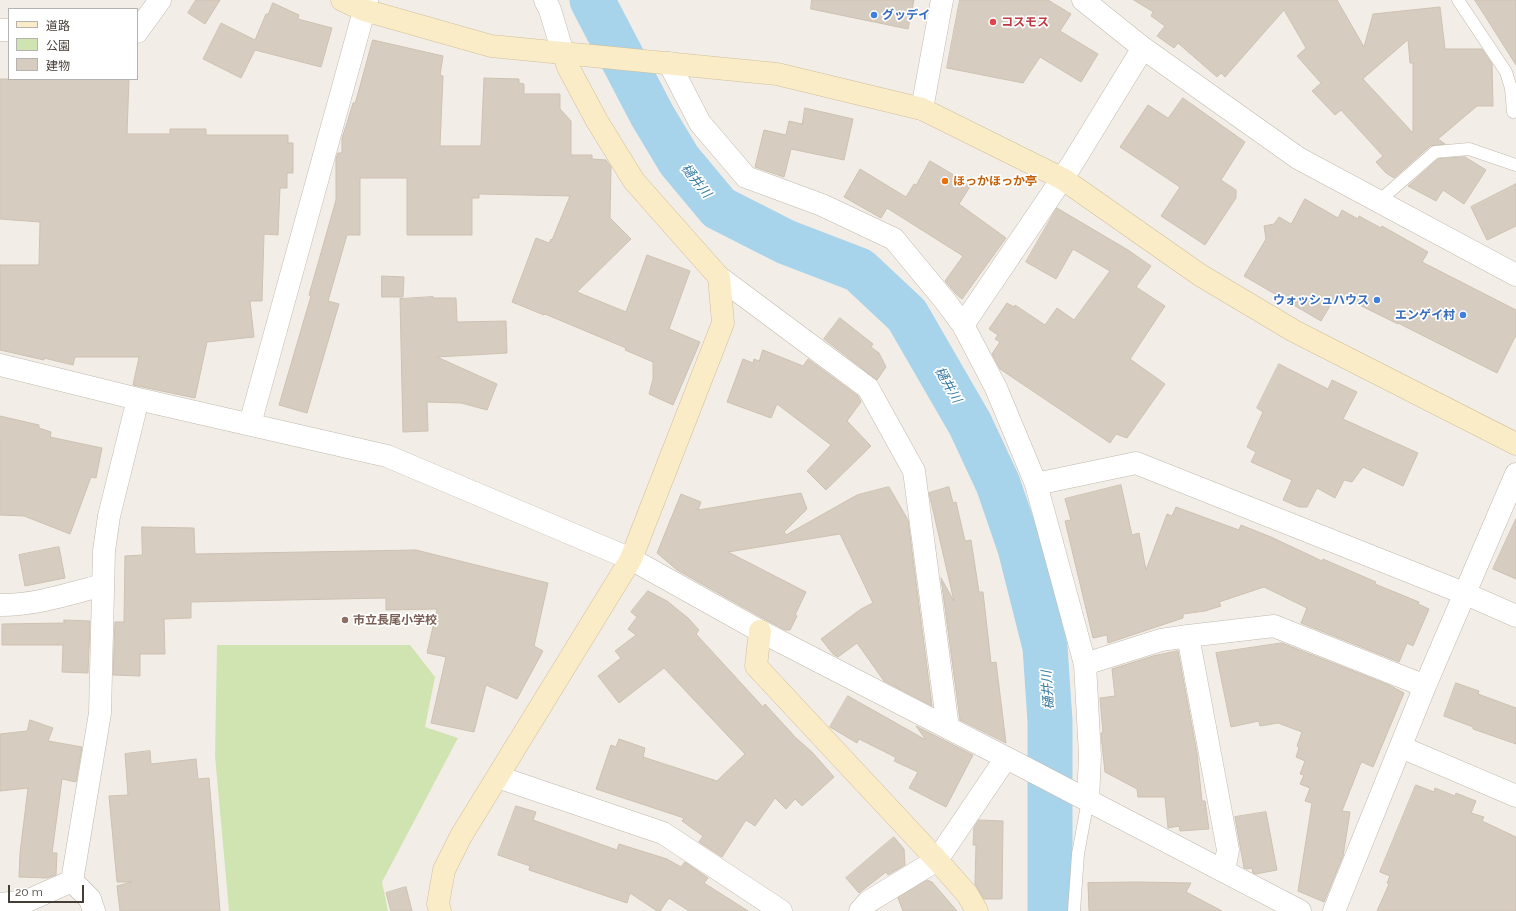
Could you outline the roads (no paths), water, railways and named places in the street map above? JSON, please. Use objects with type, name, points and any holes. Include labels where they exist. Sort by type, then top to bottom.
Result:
[{"type":"street","points":[[138,31],[160,0]]},
{"type":"street","points":[[342,0],[366,5],[491,46],[777,74],[922,110],[1062,179],[1200,275],[1294,331],[1516,444]]},
{"type":"street","points":[[545,0],[550,10],[568,67],[596,121],[634,180],[719,277],[868,388],[914,471],[948,728]]},
{"type":"street","points":[[922,110],[942,0]]},
{"type":"street","points":[[1083,0],[1144,48],[1298,158],[1516,275]]},
{"type":"street","points":[[250,424],[366,5]]},
{"type":"street","points":[[963,325],[1062,179],[1144,48]]},
{"type":"street","points":[[669,63],[700,123],[746,177],[822,205],[894,238],[963,325],[996,388],[1036,484],[1085,664],[1090,756],[1081,796]]},
{"type":"street","points":[[440,911],[438,904],[444,870],[461,836],[631,559],[722,324],[719,277]]},
{"type":"street","points":[[0,365],[138,399],[387,456],[631,559],[760,631],[1081,796],[1300,911]]},
{"type":"street","points":[[72,881],[100,713],[104,551],[109,516],[138,399]]},
{"type":"street","points":[[1036,484],[1136,463],[1466,594],[1516,616]]},
{"type":"street","points":[[1334,911],[1425,686],[1466,594],[1516,474]]},
{"type":"street","points":[[0,605],[13,605],[54,599],[103,584]]},
{"type":"street","points":[[1085,664],[1161,640],[1274,626],[1425,686]]},
{"type":"street","points":[[760,631],[756,666],[967,894],[977,911]]},
{"type":"street","points":[[1188,636],[1228,850],[1224,871]]},
{"type":"street","points":[[1401,747],[1516,796]]},
{"type":"street","points":[[860,911],[868,902],[936,860],[1014,762]]},
{"type":"street","points":[[498,777],[663,833],[781,911]]},
{"type":"street","points":[[0,904],[27,901],[72,881]]},
{"type":"street","points":[[72,881],[90,899],[94,911]]},
{"type":"lane","points":[[1458,0],[1506,72],[1511,88],[1513,112]]},
{"type":"lane","points":[[1379,201],[1435,152],[1469,149],[1516,165]]},
{"type":"lane","points":[[1074,911],[1081,796]]},
{"type":"waterway","name":"樋井川","points":[[592,0],[652,115],[679,160],[719,208],[786,242],[859,270],[907,315],[970,424],[998,484],[1020,548],[1045,647],[1050,721],[1050,911]]},
{"type":"place","name":"グッデイ","points":[[874,15]]},
{"type":"place","name":"コスモス","points":[[993,22]]},
{"type":"place","name":"ほっかほっか亭","points":[[945,181]]},
{"type":"place","name":"ウォッシュハウス","points":[[1377,300]]},
{"type":"place","name":"エンゲイ村","points":[[1463,315]]},
{"type":"place","name":"市立長尾小学校","points":[[345,620]]}]
